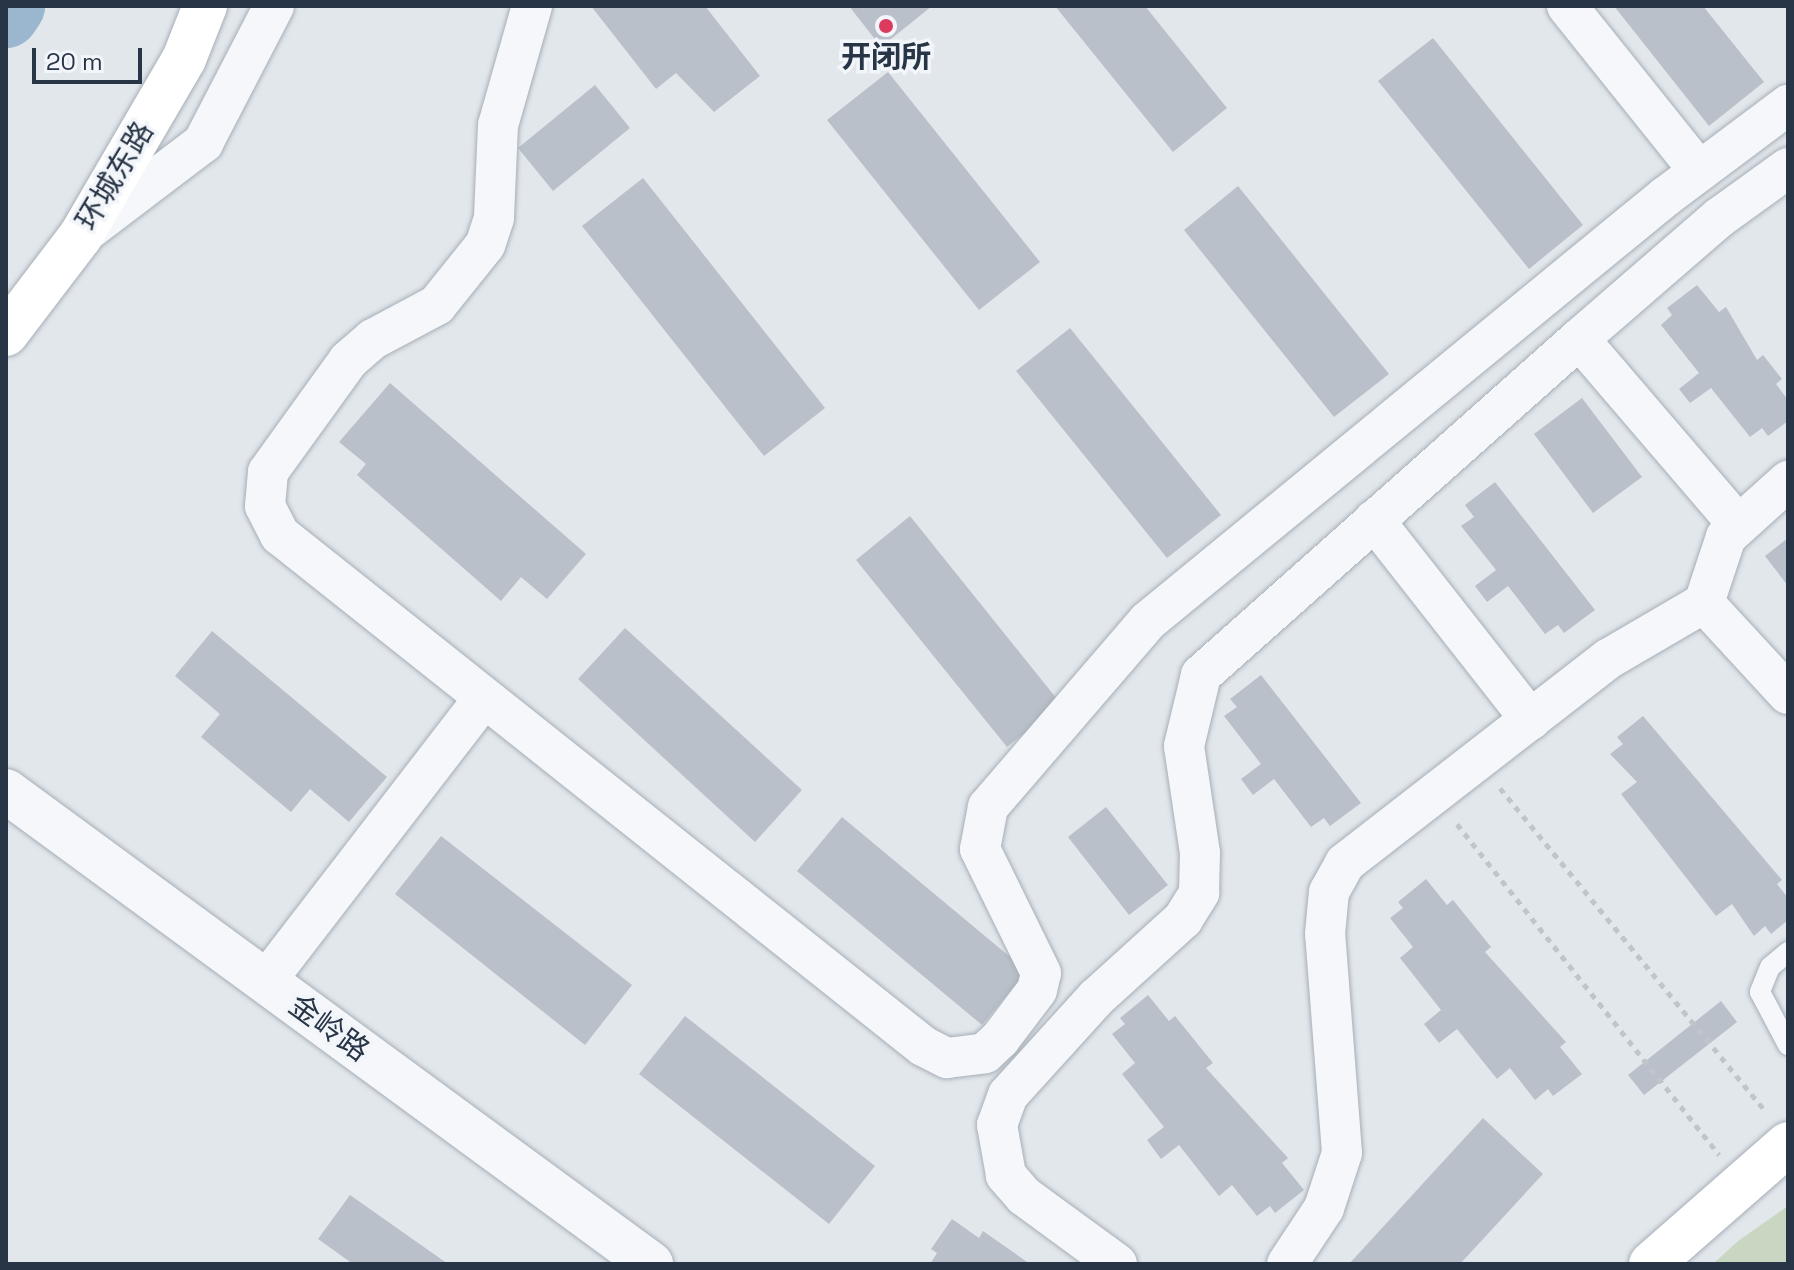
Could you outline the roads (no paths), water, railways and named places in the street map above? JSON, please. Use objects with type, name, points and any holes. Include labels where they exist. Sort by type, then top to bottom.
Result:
[{"type":"main road","name":"环城东路","points":[[6,334],[80,237],[184,59],[205,6]]},
{"type":"main road","points":[[1651,1264],[1741,1183],[1778,1130]]},
{"type":"street","points":[[80,237],[203,143],[274,6]]},
{"type":"street","points":[[532,6],[498,125],[494,218],[485,245],[437,305],[373,339],[348,361],[268,472],[265,506],[280,535],[923,1046],[947,1058],[985,1053],[1037,990],[1041,973],[980,849],[988,807],[1148,621],[1699,171],[1788,105]]},
{"type":"street","points":[[1567,6],[1699,171]]},
{"type":"street","points":[[1117,1264],[1024,1196],[1006,1175],[997,1125],[1008,1095],[1096,998],[1183,919],[1199,893],[1200,853],[1184,746],[1201,675],[1720,217],[1788,168]]},
{"type":"street","points":[[1579,339],[1736,522]]},
{"type":"street","points":[[1287,1264],[1324,1208],[1342,1153],[1325,934],[1329,892],[1345,863],[1608,659],[1704,603],[1736,522],[1788,481]]},
{"type":"street","points":[[1374,520],[1531,720]]},
{"type":"street","points":[[1704,603],[1788,694]]},
{"type":"street","points":[[266,981],[484,698]]},
{"type":"street","name":"金岭路","points":[[6,791],[651,1264]]},
{"type":"lane","points":[[1788,952],[1770,967],[1760,992],[1766,1014],[1788,1045]]},
{"type":"waterway","points":[[6,15],[12,6]]},
{"type":"place","name":"开闭所","points":[[886,26]]}]
